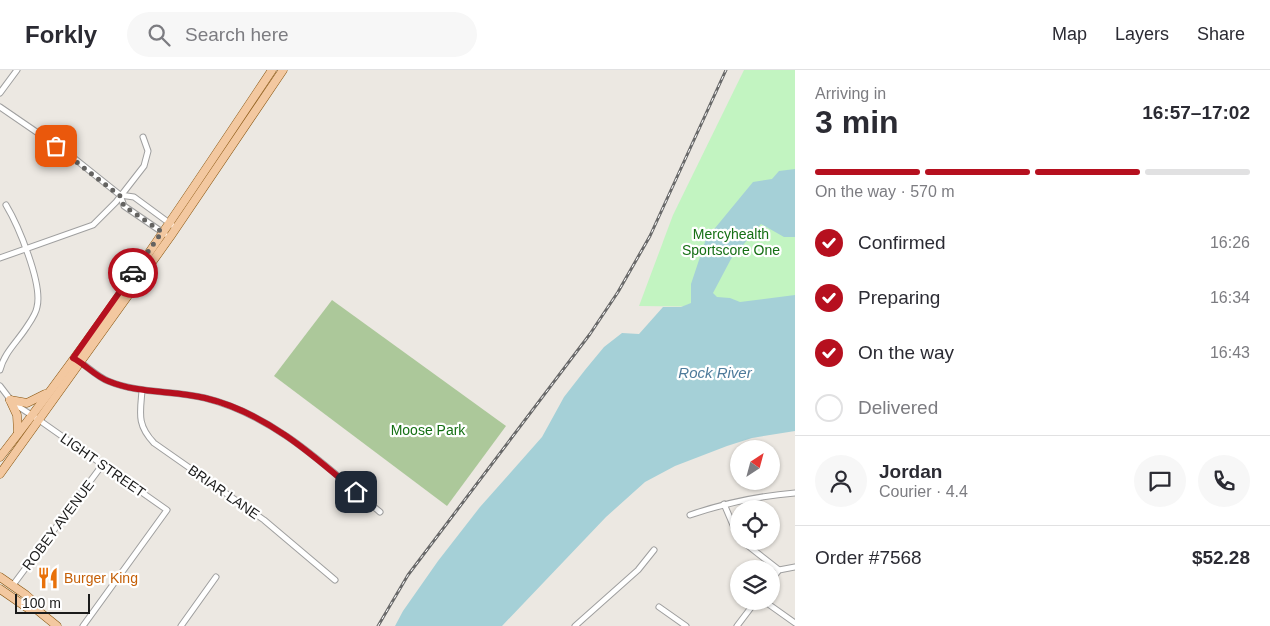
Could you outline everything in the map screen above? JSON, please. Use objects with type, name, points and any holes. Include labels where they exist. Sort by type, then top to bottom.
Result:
[{"type":"main road","points":[[0,457],[18,433],[36,418],[49,392],[162,232],[272,70]]},
{"type":"main road","points":[[0,474],[36,418],[81,362],[170,237],[283,70]]},
{"type":"main road","points":[[10,400],[21,403],[34,401],[49,392]]},
{"type":"main road","points":[[10,400],[18,415],[18,433]]},
{"type":"main road","points":[[0,577],[34,603],[36,609]]},
{"type":"main road","points":[[0,588],[29,608],[36,609],[57,626]]},
{"type":"street","points":[[0,93],[17,70]]},
{"type":"street","points":[[0,107],[70,155],[120,196],[124,206],[170,237]]},
{"type":"street","points":[[0,258],[93,225],[144,166],[148,151],[143,137]]},
{"type":"street","points":[[120,196],[134,197],[176,228]]},
{"type":"street","points":[[0,370],[4,358],[38,308],[38,295],[27,250],[15,220],[6,205]]},
{"type":"street","points":[[73,358],[107,381],[142,391],[177,393],[206,398],[255,416],[285,435],[332,471],[380,512]]},
{"type":"street","name":"LIGHT STREET","points":[[0,386],[10,400],[167,510],[83,626]]},
{"type":"street","name":"BRIAR LANE","points":[[142,391],[140,417],[144,432],[154,443],[264,520],[336,580]]},
{"type":"street","name":"ROBEY AVENUE","points":[[12,586],[103,464]]},
{"type":"street","points":[[690,515],[761,495],[795,493]]},
{"type":"street","points":[[724,504],[730,518]]},
{"type":"street","points":[[575,626],[638,570],[654,550]]},
{"type":"street","points":[[753,550],[766,560]]},
{"type":"street","points":[[780,570],[795,567]]},
{"type":"street","points":[[181,626],[216,577]]},
{"type":"street","points":[[659,606],[686,626]]},
{"type":"street","points":[[737,626],[749,610]]},
{"type":"street","points":[[777,610],[795,623]]},
{"type":"green space","name":"Mercyhealth Sportscore One","points":[[744,70],[795,70],[795,308],[639,306],[673,215]]},
{"type":"green space","name":"Moose Park","points":[[332,300],[506,426],[447,506],[274,376]]},
{"type":"water","name":"Rock River","points":[[795,169],[795,237],[784,237],[761,224],[731,259],[713,293],[717,297],[730,298],[740,302],[795,295],[795,431],[746,440],[730,440],[730,445],[675,466],[645,482],[606,517],[502,626],[395,626],[403,611],[438,561],[480,507],[542,437],[564,397],[604,347],[622,333],[639,334],[663,307],[681,307],[691,303],[691,284],[706,239],[753,182],[772,179],[779,171]]},
{"type":"railway","points":[[378,626],[408,575],[590,334],[618,292],[650,236],[726,70]]},
{"type":"way so far","points":[[56,146],[70,155],[120,196],[124,206],[162,232],[133,273]]},
{"type":"place","name":"Burger King","points":[[48,578]]},
{"type":"route","points":[[133,273],[73,358],[107,381],[142,391],[177,393],[206,398],[255,416],[285,435],[356,492]]}]
